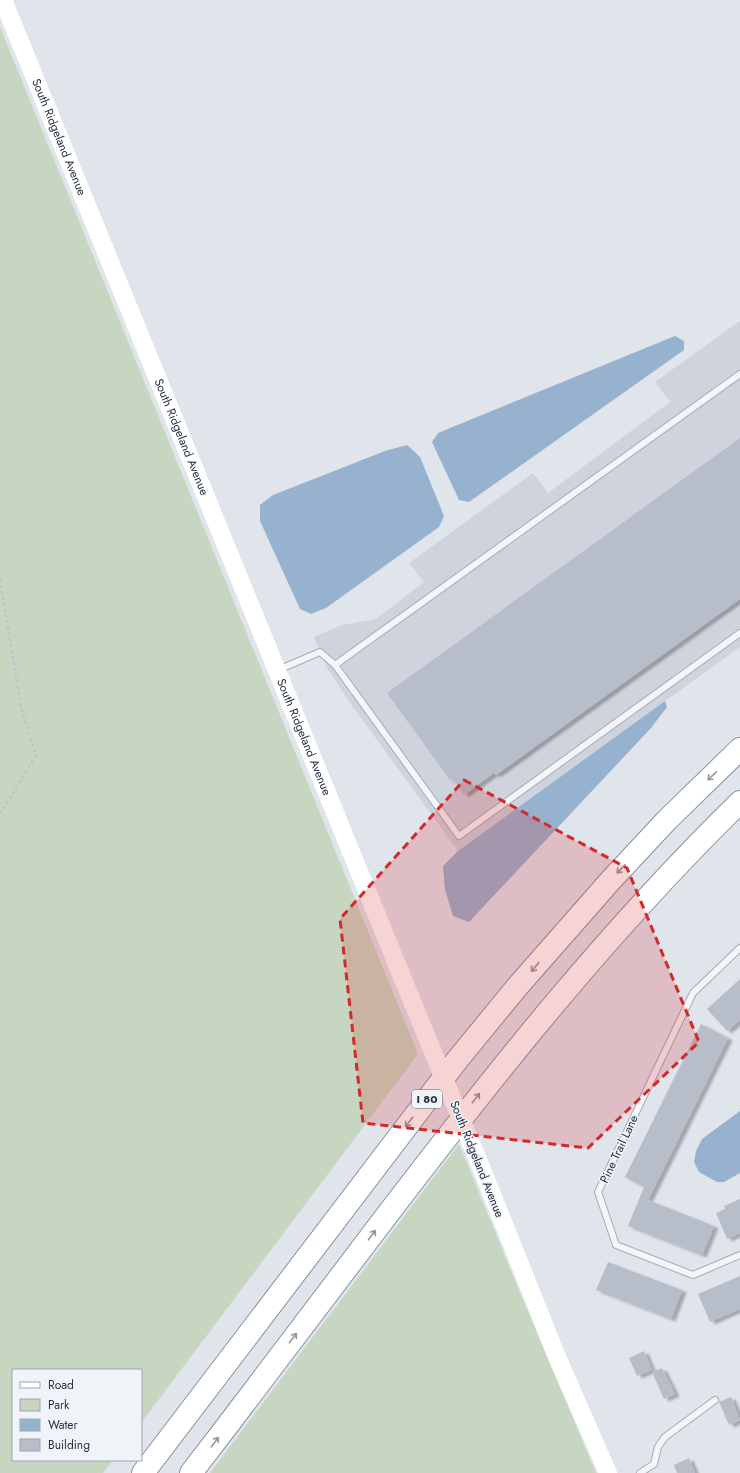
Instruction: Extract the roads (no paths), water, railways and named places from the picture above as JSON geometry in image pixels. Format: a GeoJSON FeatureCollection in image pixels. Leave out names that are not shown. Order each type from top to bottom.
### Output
{"type":"FeatureCollection","features":[{"type":"Feature","properties":{"kind":"highway","name":"I 80"},"geometry":{"type":"LineString","coordinates":[[143,1473],[458,1059],[512,993],[611,880],[668,820],[740,749]]}},
{"type":"Feature","properties":{"kind":"highway"},"geometry":{"type":"LineString","coordinates":[[191,1473],[478,1095],[535,1025],[639,907],[740,802]]}},
{"type":"Feature","properties":{"kind":"street","name":"South Ridgeland Avenue"},"geometry":{"type":"LineString","coordinates":[[3,0],[276,671],[481,1167],[557,1357],[608,1473]]}},
{"type":"Feature","properties":{"kind":"lane"},"geometry":{"type":"LineString","coordinates":[[335,665],[740,374]]}},
{"type":"Feature","properties":{"kind":"lane"},"geometry":{"type":"LineString","coordinates":[[276,671],[320,652],[335,665],[459,836],[740,633]]}},
{"type":"Feature","properties":{"kind":"lane","name":"Pine Trail Lane"},"geometry":{"type":"LineString","coordinates":[[740,948],[693,993],[598,1192],[616,1245],[693,1275],[740,1255]]}},
{"type":"Feature","properties":{"kind":"lane"},"geometry":{"type":"LineString","coordinates":[[640,1473],[654,1464],[658,1447],[665,1437],[715,1400]]}},
{"type":"Feature","properties":{"kind":"water"},"geometry":{"type":"Polygon","coordinates":[[[675,336],[684,341],[684,350],[469,502],[459,500],[432,442],[438,433],[675,336]]]}},
{"type":"Feature","properties":{"kind":"water"},"geometry":{"type":"Polygon","coordinates":[[[407,445],[420,457],[444,516],[439,527],[326,608],[311,614],[300,609],[260,521],[260,505],[273,495],[385,451],[407,445]]]}},
{"type":"Feature","properties":{"kind":"water"},"geometry":{"type":"Polygon","coordinates":[[[665,701],[667,707],[651,728],[469,922],[453,916],[445,890],[443,866],[458,851],[665,701]]]}},
{"type":"Feature","properties":{"kind":"water"},"geometry":{"type":"Polygon","coordinates":[[[740,1111],[740,1173],[724,1182],[717,1182],[699,1172],[694,1162],[696,1151],[702,1139],[740,1111]]]}}]}
